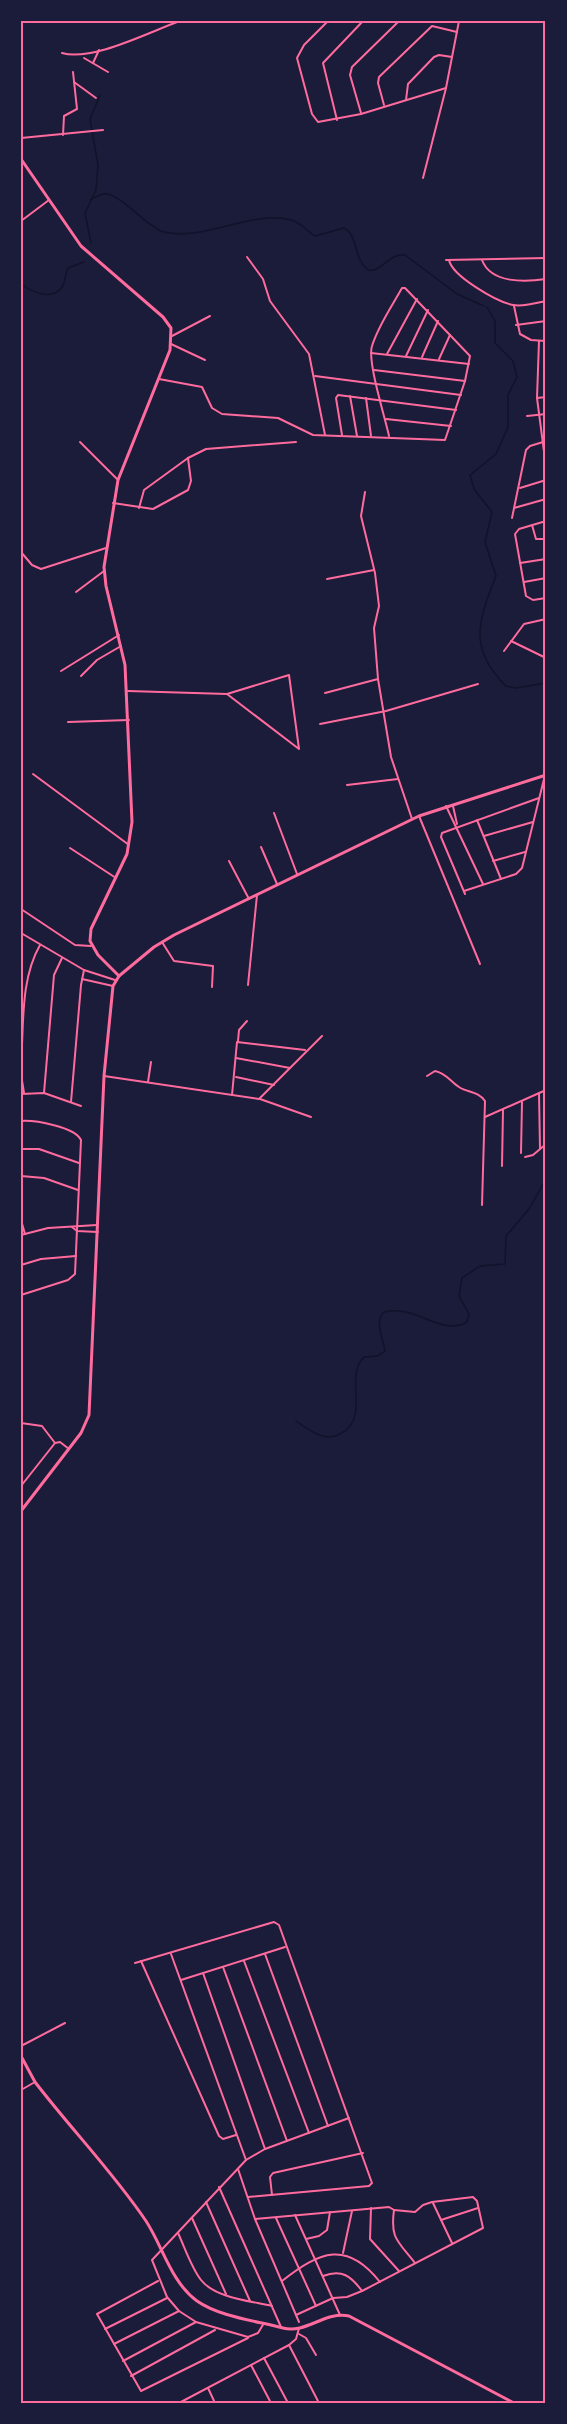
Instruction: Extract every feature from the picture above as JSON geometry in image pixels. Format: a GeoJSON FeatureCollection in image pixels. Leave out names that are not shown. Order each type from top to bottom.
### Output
{"type":"FeatureCollection","features":[{"type":"Feature","properties":{"kind":"main road"},"geometry":{"type":"LineString","coordinates":[[21,159],[81,246],[163,316],[171,328],[172,336],[159,379],[118,480],[106,548],[105,571],[128,691],[132,804],[129,845],[92,929],[91,946],[119,976]]}},
{"type":"Feature","properties":{"kind":"main road"},"geometry":{"type":"LineString","coordinates":[[21,1511],[85,1427],[89,1415],[105,1076],[115,980],[162,941],[412,819],[545,775]]}},
{"type":"Feature","properties":{"kind":"main road"},"geometry":{"type":"LineString","coordinates":[[21,2056],[35,2082],[134,2205],[162,2249],[176,2277],[197,2301],[211,2308],[281,2327],[299,2328],[340,2314],[364,2322],[514,2403]]}},
{"type":"Feature","properties":{"kind":"street"},"geometry":{"type":"LineString","coordinates":[[62,53],[70,55],[99,50],[180,21]]}},
{"type":"Feature","properties":{"kind":"street"},"geometry":{"type":"LineString","coordinates":[[328,21],[304,45],[297,58],[312,114],[321,123],[361,114],[446,88]]}},
{"type":"Feature","properties":{"kind":"street"},"geometry":{"type":"LineString","coordinates":[[337,120],[323,63],[363,21]]}},
{"type":"Feature","properties":{"kind":"street"},"geometry":{"type":"LineString","coordinates":[[361,114],[350,75],[352,67],[399,21]]}},
{"type":"Feature","properties":{"kind":"street"},"geometry":{"type":"LineString","coordinates":[[423,177],[446,88],[459,21]]}},
{"type":"Feature","properties":{"kind":"street"},"geometry":{"type":"LineString","coordinates":[[384,106],[378,83],[383,71],[432,26],[457,32]]}},
{"type":"Feature","properties":{"kind":"street"},"geometry":{"type":"LineString","coordinates":[[93,63],[99,50]]}},
{"type":"Feature","properties":{"kind":"street"},"geometry":{"type":"LineString","coordinates":[[406,100],[408,84],[434,57],[442,54],[452,57]]}},
{"type":"Feature","properties":{"kind":"street"},"geometry":{"type":"LineString","coordinates":[[84,58],[108,72]]}},
{"type":"Feature","properties":{"kind":"street"},"geometry":{"type":"LineString","coordinates":[[63,135],[64,116],[77,109],[73,72]]}},
{"type":"Feature","properties":{"kind":"street"},"geometry":{"type":"LineString","coordinates":[[74,82],[96,98]]}},
{"type":"Feature","properties":{"kind":"street"},"geometry":{"type":"LineString","coordinates":[[21,138],[103,130]]}},
{"type":"Feature","properties":{"kind":"street"},"geometry":{"type":"LineString","coordinates":[[21,220],[49,200]]}},
{"type":"Feature","properties":{"kind":"street"},"geometry":{"type":"LineString","coordinates":[[247,257],[263,279],[270,301],[307,349],[315,376],[325,435]]}},
{"type":"Feature","properties":{"kind":"street"},"geometry":{"type":"LineString","coordinates":[[546,258],[448,260],[467,282],[514,306],[546,301]]}},
{"type":"Feature","properties":{"kind":"street"},"geometry":{"type":"LineString","coordinates":[[482,260],[487,268],[514,282],[546,279]]}},
{"type":"Feature","properties":{"kind":"street"},"geometry":{"type":"LineString","coordinates":[[159,379],[202,387],[212,408],[222,414],[278,418],[313,435],[389,436],[442,441],[448,435],[461,396],[470,356],[417,298],[402,288],[373,342],[371,353],[389,436]]}},
{"type":"Feature","properties":{"kind":"street"},"geometry":{"type":"LineString","coordinates":[[387,354],[417,298]]}},
{"type":"Feature","properties":{"kind":"street"},"geometry":{"type":"LineString","coordinates":[[514,306],[516,325],[522,336],[539,341],[546,340]]}},
{"type":"Feature","properties":{"kind":"street"},"geometry":{"type":"LineString","coordinates":[[406,356],[428,310]]}},
{"type":"Feature","properties":{"kind":"street"},"geometry":{"type":"LineString","coordinates":[[172,336],[210,316]]}},
{"type":"Feature","properties":{"kind":"street"},"geometry":{"type":"LineString","coordinates":[[422,358],[438,321]]}},
{"type":"Feature","properties":{"kind":"street"},"geometry":{"type":"LineString","coordinates":[[516,325],[546,321]]}},
{"type":"Feature","properties":{"kind":"street"},"geometry":{"type":"LineString","coordinates":[[439,359],[450,334]]}},
{"type":"Feature","properties":{"kind":"street"},"geometry":{"type":"LineString","coordinates":[[539,341],[537,398],[546,467]]}},
{"type":"Feature","properties":{"kind":"street"},"geometry":{"type":"LineString","coordinates":[[171,344],[205,360]]}},
{"type":"Feature","properties":{"kind":"street"},"geometry":{"type":"LineString","coordinates":[[371,353],[469,364]]}},
{"type":"Feature","properties":{"kind":"street"},"geometry":{"type":"LineString","coordinates":[[374,370],[465,381]]}},
{"type":"Feature","properties":{"kind":"street"},"geometry":{"type":"LineString","coordinates":[[315,376],[461,396]]}},
{"type":"Feature","properties":{"kind":"street"},"geometry":{"type":"LineString","coordinates":[[342,435],[336,396],[456,410]]}},
{"type":"Feature","properties":{"kind":"street"},"geometry":{"type":"LineString","coordinates":[[350,396],[357,436]]}},
{"type":"Feature","properties":{"kind":"street"},"geometry":{"type":"LineString","coordinates":[[537,398],[546,397]]}},
{"type":"Feature","properties":{"kind":"street"},"geometry":{"type":"LineString","coordinates":[[366,398],[371,436]]}},
{"type":"Feature","properties":{"kind":"street"},"geometry":{"type":"LineString","coordinates":[[527,416],[546,414]]}},
{"type":"Feature","properties":{"kind":"street"},"geometry":{"type":"LineString","coordinates":[[386,419],[451,426]]}},
{"type":"Feature","properties":{"kind":"street"},"geometry":{"type":"LineString","coordinates":[[80,442],[118,480]]}},
{"type":"Feature","properties":{"kind":"street"},"geometry":{"type":"LineString","coordinates":[[139,508],[144,490],[188,458],[206,448],[296,442]]}},
{"type":"Feature","properties":{"kind":"street"},"geometry":{"type":"LineString","coordinates":[[512,518],[526,450],[530,446],[543,442]]}},
{"type":"Feature","properties":{"kind":"street"},"geometry":{"type":"LineString","coordinates":[[113,503],[153,509],[188,490],[191,481],[188,458]]}},
{"type":"Feature","properties":{"kind":"street"},"geometry":{"type":"LineString","coordinates":[[519,488],[546,480]]}},
{"type":"Feature","properties":{"kind":"street"},"geometry":{"type":"LineString","coordinates":[[364,492],[361,516],[374,570],[379,606],[374,628],[378,679],[386,711],[391,757],[412,819]]}},
{"type":"Feature","properties":{"kind":"street"},"geometry":{"type":"LineString","coordinates":[[514,508],[546,499]]}},
{"type":"Feature","properties":{"kind":"street"},"geometry":{"type":"LineString","coordinates":[[546,520],[515,532],[527,598],[546,598]]}},
{"type":"Feature","properties":{"kind":"street"},"geometry":{"type":"LineString","coordinates":[[532,525],[536,539],[546,539]]}},
{"type":"Feature","properties":{"kind":"street"},"geometry":{"type":"LineString","coordinates":[[21,552],[32,565],[41,569],[106,548]]}},
{"type":"Feature","properties":{"kind":"street"},"geometry":{"type":"LineString","coordinates":[[520,563],[546,559]]}},
{"type":"Feature","properties":{"kind":"street"},"geometry":{"type":"LineString","coordinates":[[327,579],[374,570]]}},
{"type":"Feature","properties":{"kind":"street"},"geometry":{"type":"LineString","coordinates":[[76,592],[105,571]]}},
{"type":"Feature","properties":{"kind":"street"},"geometry":{"type":"LineString","coordinates":[[524,582],[546,578]]}},
{"type":"Feature","properties":{"kind":"street"},"geometry":{"type":"LineString","coordinates":[[504,651],[524,624],[546,619]]}},
{"type":"Feature","properties":{"kind":"street"},"geometry":{"type":"LineString","coordinates":[[60,671],[119,635]]}},
{"type":"Feature","properties":{"kind":"street"},"geometry":{"type":"LineString","coordinates":[[511,641],[546,658]]}},
{"type":"Feature","properties":{"kind":"street"},"geometry":{"type":"LineString","coordinates":[[81,676],[97,660],[121,646]]}},
{"type":"Feature","properties":{"kind":"street"},"geometry":{"type":"LineString","coordinates":[[128,691],[227,694],[289,675],[299,749],[227,694]]}},
{"type":"Feature","properties":{"kind":"street"},"geometry":{"type":"LineString","coordinates":[[325,693],[378,679]]}},
{"type":"Feature","properties":{"kind":"street"},"geometry":{"type":"LineString","coordinates":[[320,724],[386,711],[478,684]]}},
{"type":"Feature","properties":{"kind":"street"},"geometry":{"type":"LineString","coordinates":[[68,722],[129,720]]}},
{"type":"Feature","properties":{"kind":"street"},"geometry":{"type":"LineString","coordinates":[[33,774],[129,845]]}},
{"type":"Feature","properties":{"kind":"street"},"geometry":{"type":"LineString","coordinates":[[539,798],[442,832],[441,837],[465,892],[520,871],[527,852],[545,775]]}},
{"type":"Feature","properties":{"kind":"street"},"geometry":{"type":"LineString","coordinates":[[347,785],[398,779]]}},
{"type":"Feature","properties":{"kind":"street"},"geometry":{"type":"LineString","coordinates":[[452,804],[457,825],[483,884]]}},
{"type":"Feature","properties":{"kind":"street"},"geometry":{"type":"LineString","coordinates":[[446,806],[457,825]]}},
{"type":"Feature","properties":{"kind":"street"},"geometry":{"type":"LineString","coordinates":[[274,813],[297,874]]}},
{"type":"Feature","properties":{"kind":"street"},"geometry":{"type":"LineString","coordinates":[[419,816],[480,964]]}},
{"type":"Feature","properties":{"kind":"street"},"geometry":{"type":"LineString","coordinates":[[476,819],[501,879]]}},
{"type":"Feature","properties":{"kind":"street"},"geometry":{"type":"LineString","coordinates":[[483,837],[533,822]]}},
{"type":"Feature","properties":{"kind":"street"},"geometry":{"type":"LineString","coordinates":[[261,847],[277,884]]}},
{"type":"Feature","properties":{"kind":"street"},"geometry":{"type":"LineString","coordinates":[[70,848],[116,878]]}},
{"type":"Feature","properties":{"kind":"street"},"geometry":{"type":"LineString","coordinates":[[493,861],[527,852]]}},
{"type":"Feature","properties":{"kind":"street"},"geometry":{"type":"LineString","coordinates":[[229,861],[249,899]]}},
{"type":"Feature","properties":{"kind":"street"},"geometry":{"type":"LineString","coordinates":[[248,985],[257,895]]}},
{"type":"Feature","properties":{"kind":"street"},"geometry":{"type":"LineString","coordinates":[[21,909],[75,945],[91,946]]}},
{"type":"Feature","properties":{"kind":"street"},"geometry":{"type":"LineString","coordinates":[[22,934],[84,970],[115,980]]}},
{"type":"Feature","properties":{"kind":"street"},"geometry":{"type":"LineString","coordinates":[[162,941],[174,961],[213,966],[212,987]]}},
{"type":"Feature","properties":{"kind":"street"},"geometry":{"type":"LineString","coordinates":[[21,1064],[27,979],[32,959],[40,945]]}},
{"type":"Feature","properties":{"kind":"street"},"geometry":{"type":"LineString","coordinates":[[44,1093],[54,975],[62,958]]}},
{"type":"Feature","properties":{"kind":"street"},"geometry":{"type":"LineString","coordinates":[[71,1102],[84,970]]}},
{"type":"Feature","properties":{"kind":"street"},"geometry":{"type":"LineString","coordinates":[[82,979],[113,986]]}},
{"type":"Feature","properties":{"kind":"street"},"geometry":{"type":"LineString","coordinates":[[232,1095],[238,1030],[247,1021]]}},
{"type":"Feature","properties":{"kind":"street"},"geometry":{"type":"LineString","coordinates":[[259,1099],[305,1050],[322,1036]]}},
{"type":"Feature","properties":{"kind":"street"},"geometry":{"type":"LineString","coordinates":[[237,1042],[305,1050]]}},
{"type":"Feature","properties":{"kind":"street"},"geometry":{"type":"LineString","coordinates":[[236,1058],[290,1068]]}},
{"type":"Feature","properties":{"kind":"street"},"geometry":{"type":"LineString","coordinates":[[148,1082],[151,1062]]}},
{"type":"Feature","properties":{"kind":"street"},"geometry":{"type":"LineString","coordinates":[[427,1076],[435,1071],[441,1072],[461,1089],[482,1096],[485,1101],[482,1205]]}},
{"type":"Feature","properties":{"kind":"street"},"geometry":{"type":"LineString","coordinates":[[21,1074],[22,1093],[44,1093],[81,1106]]}},
{"type":"Feature","properties":{"kind":"street"},"geometry":{"type":"LineString","coordinates":[[105,1076],[268,1100],[311,1117]]}},
{"type":"Feature","properties":{"kind":"street"},"geometry":{"type":"LineString","coordinates":[[235,1077],[274,1085]]}},
{"type":"Feature","properties":{"kind":"street"},"geometry":{"type":"LineString","coordinates":[[485,1117],[546,1090]]}},
{"type":"Feature","properties":{"kind":"street"},"geometry":{"type":"LineString","coordinates":[[539,1093],[540,1149]]}},
{"type":"Feature","properties":{"kind":"street"},"geometry":{"type":"LineString","coordinates":[[521,1153],[522,1102]]}},
{"type":"Feature","properties":{"kind":"street"},"geometry":{"type":"LineString","coordinates":[[502,1166],[503,1110]]}},
{"type":"Feature","properties":{"kind":"street"},"geometry":{"type":"LineString","coordinates":[[21,1122],[39,1122],[77,1133],[81,1140],[78,1224],[73,1278],[21,1295]]}},
{"type":"Feature","properties":{"kind":"street"},"geometry":{"type":"LineString","coordinates":[[525,1157],[546,1144]]}},
{"type":"Feature","properties":{"kind":"street"},"geometry":{"type":"LineString","coordinates":[[21,1149],[39,1149],[80,1163]]}},
{"type":"Feature","properties":{"kind":"street"},"geometry":{"type":"LineString","coordinates":[[21,1176],[44,1178],[78,1190]]}},
{"type":"Feature","properties":{"kind":"street"},"geometry":{"type":"LineString","coordinates":[[21,1220],[25,1234]]}},
{"type":"Feature","properties":{"kind":"street"},"geometry":{"type":"LineString","coordinates":[[21,1235],[48,1228],[72,1227],[78,1224],[98,1225]]}},
{"type":"Feature","properties":{"kind":"street"},"geometry":{"type":"LineString","coordinates":[[72,1227],[77,1231],[98,1232]]}},
{"type":"Feature","properties":{"kind":"street"},"geometry":{"type":"LineString","coordinates":[[21,1265],[49,1258],[76,1256]]}},
{"type":"Feature","properties":{"kind":"street"},"geometry":{"type":"LineString","coordinates":[[21,1423],[42,1426],[55,1443],[60,1443],[69,1449]]}},
{"type":"Feature","properties":{"kind":"street"},"geometry":{"type":"LineString","coordinates":[[21,1486],[55,1443]]}},
{"type":"Feature","properties":{"kind":"street"},"geometry":{"type":"LineString","coordinates":[[135,1963],[274,1922],[279,1925],[285,1947],[350,2117],[372,2183],[369,2187],[248,2197]]}},
{"type":"Feature","properties":{"kind":"street"},"geometry":{"type":"LineString","coordinates":[[181,1980],[285,1947]]}},
{"type":"Feature","properties":{"kind":"street"},"geometry":{"type":"LineString","coordinates":[[171,1954],[246,2160]]}},
{"type":"Feature","properties":{"kind":"street"},"geometry":{"type":"LineString","coordinates":[[265,1954],[328,2126]]}},
{"type":"Feature","properties":{"kind":"street"},"geometry":{"type":"LineString","coordinates":[[141,1961],[219,2136],[225,2139],[237,2134]]}},
{"type":"Feature","properties":{"kind":"street"},"geometry":{"type":"LineString","coordinates":[[244,1961],[309,2133]]}},
{"type":"Feature","properties":{"kind":"street"},"geometry":{"type":"LineString","coordinates":[[223,1967],[287,2141]]}},
{"type":"Feature","properties":{"kind":"street"},"geometry":{"type":"LineString","coordinates":[[203,1973],[265,2149]]}},
{"type":"Feature","properties":{"kind":"street"},"geometry":{"type":"LineString","coordinates":[[21,2046],[65,2023]]}},
{"type":"Feature","properties":{"kind":"street"},"geometry":{"type":"LineString","coordinates":[[21,2090],[35,2082]]}},
{"type":"Feature","properties":{"kind":"street"},"geometry":{"type":"LineString","coordinates":[[248,2337],[196,2322],[180,2311],[167,2298],[151,2263],[226,2179],[246,2160],[265,2149],[350,2117]]}},
{"type":"Feature","properties":{"kind":"street"},"geometry":{"type":"LineString","coordinates":[[272,2195],[270,2177],[273,2173],[363,2153]]}},
{"type":"Feature","properties":{"kind":"street"},"geometry":{"type":"LineString","coordinates":[[238,2168],[255,2218],[300,2322]]}},
{"type":"Feature","properties":{"kind":"street"},"geometry":{"type":"LineString","coordinates":[[219,2187],[281,2327]]}},
{"type":"Feature","properties":{"kind":"street"},"geometry":{"type":"LineString","coordinates":[[255,2218],[389,2207],[394,2210],[416,2212],[423,2205],[432,2202],[473,2197],[478,2208],[483,2228],[347,2298],[333,2298],[296,2314]]}},
{"type":"Feature","properties":{"kind":"street"},"geometry":{"type":"LineString","coordinates":[[206,2202],[250,2301]]}},
{"type":"Feature","properties":{"kind":"street"},"geometry":{"type":"LineString","coordinates":[[432,2202],[453,2243]]}},
{"type":"Feature","properties":{"kind":"street"},"geometry":{"type":"LineString","coordinates":[[371,2208],[370,2239],[399,2271]]}},
{"type":"Feature","properties":{"kind":"street"},"geometry":{"type":"LineString","coordinates":[[441,2220],[478,2208]]}},
{"type":"Feature","properties":{"kind":"street"},"geometry":{"type":"LineString","coordinates":[[394,2210],[392,2230],[415,2263]]}},
{"type":"Feature","properties":{"kind":"street"},"geometry":{"type":"LineString","coordinates":[[343,2253],[352,2211]]}},
{"type":"Feature","properties":{"kind":"street"},"geometry":{"type":"LineString","coordinates":[[306,2239],[319,2236],[327,2230],[330,2212]]}},
{"type":"Feature","properties":{"kind":"street"},"geometry":{"type":"LineString","coordinates":[[295,2215],[340,2314]]}},
{"type":"Feature","properties":{"kind":"street"},"geometry":{"type":"LineString","coordinates":[[192,2217],[226,2295]]}},
{"type":"Feature","properties":{"kind":"street"},"geometry":{"type":"LineString","coordinates":[[275,2217],[316,2306]]}},
{"type":"Feature","properties":{"kind":"street"},"geometry":{"type":"LineString","coordinates":[[178,2232],[200,2279],[205,2284],[226,2295],[272,2306]]}},
{"type":"Feature","properties":{"kind":"street"},"geometry":{"type":"LineString","coordinates":[[282,2281],[315,2259],[343,2253],[359,2259],[380,2282]]}},
{"type":"Feature","properties":{"kind":"street"},"geometry":{"type":"LineString","coordinates":[[323,2276],[341,2273],[349,2276],[362,2291]]}},
{"type":"Feature","properties":{"kind":"street"},"geometry":{"type":"LineString","coordinates":[[158,2281],[97,2312],[141,2391],[258,2332],[264,2323]]}},
{"type":"Feature","properties":{"kind":"street"},"geometry":{"type":"LineString","coordinates":[[105,2329],[167,2298]]}},
{"type":"Feature","properties":{"kind":"street"},"geometry":{"type":"LineString","coordinates":[[114,2344],[180,2311]]}},
{"type":"Feature","properties":{"kind":"street"},"geometry":{"type":"LineString","coordinates":[[123,2361],[196,2322]]}},
{"type":"Feature","properties":{"kind":"street"},"geometry":{"type":"LineString","coordinates":[[179,2403],[289,2344],[299,2334],[299,2328]]}},
{"type":"Feature","properties":{"kind":"street"},"geometry":{"type":"LineString","coordinates":[[131,2376],[216,2329]]}},
{"type":"Feature","properties":{"kind":"street"},"geometry":{"type":"LineString","coordinates":[[299,2334],[306,2338],[316,2355]]}},
{"type":"Feature","properties":{"kind":"street"},"geometry":{"type":"LineString","coordinates":[[289,2344],[319,2403]]}},
{"type":"Feature","properties":{"kind":"street"},"geometry":{"type":"LineString","coordinates":[[264,2358],[288,2403]]}},
{"type":"Feature","properties":{"kind":"street"},"geometry":{"type":"LineString","coordinates":[[251,2365],[271,2403]]}},
{"type":"Feature","properties":{"kind":"street"},"geometry":{"type":"LineString","coordinates":[[208,2388],[215,2403]]}},
{"type":"Feature","properties":{"kind":"waterway"},"geometry":{"type":"LineString","coordinates":[[91,243],[85,213],[96,190],[98,165],[90,119],[100,95]]}},
{"type":"Feature","properties":{"kind":"waterway"},"geometry":{"type":"LineString","coordinates":[[90,200],[103,194],[110,195],[157,229],[180,234],[265,218],[281,218],[296,222],[315,236],[344,228],[352,236],[360,260],[368,270],[377,269],[394,257],[405,255],[457,294],[484,306]]}},
{"type":"Feature","properties":{"kind":"waterway"},"geometry":{"type":"LineString","coordinates":[[21,284],[42,294],[53,294],[63,285],[68,268],[84,262]]}},
{"type":"Feature","properties":{"kind":"waterway"},"geometry":{"type":"LineString","coordinates":[[487,307],[495,321],[495,343],[513,361],[517,377],[508,395],[508,427],[496,454],[470,475],[474,489],[492,512],[485,542],[496,576],[481,621],[481,647],[486,660],[506,686],[516,688],[546,683]]}},
{"type":"Feature","properties":{"kind":"waterway"},"geometry":{"type":"LineString","coordinates":[[296,1421],[311,1431],[328,1437],[340,1434],[349,1427],[356,1408],[358,1366],[364,1357],[378,1356],[385,1351],[379,1325],[384,1312],[407,1312],[448,1326],[457,1326],[467,1322],[469,1314],[459,1296],[462,1278],[480,1266],[505,1264],[506,1236],[529,1209],[546,1179]]}}]}
